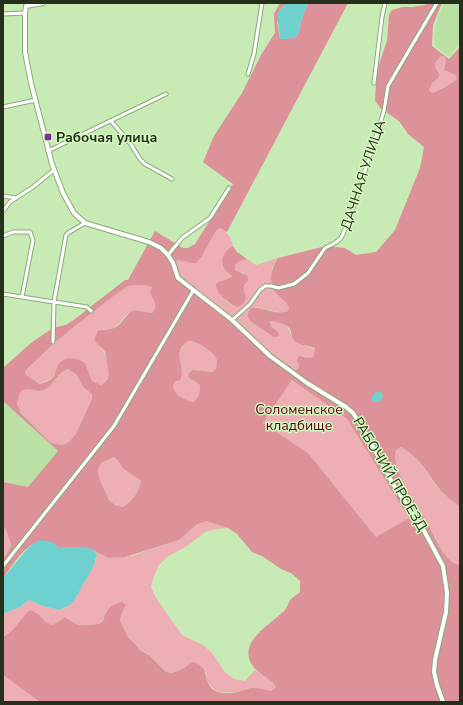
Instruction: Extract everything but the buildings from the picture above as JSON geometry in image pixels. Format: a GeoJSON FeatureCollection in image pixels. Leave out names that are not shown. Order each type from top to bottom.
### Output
{"type":"FeatureCollection","features":[{"type":"Feature","properties":{"kind":"street"},"geometry":{"type":"LineString","coordinates":[[43,3],[26,5],[25,52],[48,151],[63,193],[74,213],[85,223],[149,242],[161,248],[168,255],[182,238],[210,218],[229,188]]}},
{"type":"Feature","properties":{"kind":"street"},"geometry":{"type":"LineString","coordinates":[[248,74],[254,54],[262,3]]}},
{"type":"Feature","properties":{"kind":"street"},"geometry":{"type":"LineString","coordinates":[[374,82],[385,3]]}},
{"type":"Feature","properties":{"kind":"street","name":"ДАЧНАЯ УЛИЦА"},"geometry":{"type":"LineString","coordinates":[[232,320],[250,304],[260,290],[265,286],[278,288],[294,284],[300,280],[308,273],[325,248],[341,238],[349,221],[384,111],[388,86],[437,3]]}},
{"type":"Feature","properties":{"kind":"street"},"geometry":{"type":"LineString","coordinates":[[3,14],[25,13]]}},
{"type":"Feature","properties":{"kind":"street"},"geometry":{"type":"LineString","coordinates":[[48,151],[166,94]]}},
{"type":"Feature","properties":{"kind":"street"},"geometry":{"type":"LineString","coordinates":[[3,107],[36,100]]}},
{"type":"Feature","properties":{"kind":"street"},"geometry":{"type":"LineString","coordinates":[[111,121],[130,143],[145,164],[172,179]]}},
{"type":"Feature","properties":{"kind":"street"},"geometry":{"type":"LineString","coordinates":[[3,211],[10,202],[33,187],[54,170]]}},
{"type":"Feature","properties":{"kind":"street"},"geometry":{"type":"LineString","coordinates":[[3,196],[16,198]]}},
{"type":"Feature","properties":{"kind":"street"},"geometry":{"type":"LineString","coordinates":[[53,342],[54,302],[66,235],[68,232],[85,223]]}},
{"type":"Feature","properties":{"kind":"street"},"geometry":{"type":"LineString","coordinates":[[3,236],[13,232],[30,232],[33,240],[22,296]]}},
{"type":"Feature","properties":{"kind":"street","name":"РАБОЧИЙ ПРОЕЗД"},"geometry":{"type":"LineString","coordinates":[[168,255],[173,263],[178,278],[232,320],[270,356],[307,383],[339,402],[353,414],[363,428],[393,484],[422,527],[443,566],[447,593],[446,612],[435,660],[434,672],[436,685],[443,702]]}},
{"type":"Feature","properties":{"kind":"street"},"geometry":{"type":"LineString","coordinates":[[3,566],[114,426],[193,291]]}},
{"type":"Feature","properties":{"kind":"street"},"geometry":{"type":"LineString","coordinates":[[3,294],[87,307],[91,311]]}},
{"type":"Feature","properties":{"kind":"shaded area"},"geometry":{"type":"Polygon","coordinates":[[[280,3],[286,3],[277,22],[280,39],[296,37],[308,3],[348,3],[227,232],[220,228],[216,231],[202,256],[196,263],[178,260],[176,262],[181,276],[208,300],[244,328],[266,351],[293,371],[298,369],[299,365],[297,360],[299,356],[308,358],[313,357],[315,348],[296,342],[292,338],[290,329],[284,324],[270,321],[271,326],[278,332],[279,336],[274,337],[250,321],[248,316],[251,308],[260,308],[274,312],[288,311],[289,307],[287,303],[279,297],[272,286],[271,281],[272,272],[278,258],[326,246],[345,248],[356,255],[376,252],[395,230],[420,168],[424,147],[408,134],[399,121],[380,108],[375,100],[377,70],[387,41],[389,15],[392,10],[402,7],[425,5],[426,3],[442,3],[433,25],[432,46],[449,59],[460,47],[460,507],[439,489],[422,464],[408,451],[401,447],[396,450],[395,458],[400,476],[443,552],[454,563],[460,565],[460,702],[40,702],[3,675],[3,637],[11,631],[30,610],[53,625],[65,617],[76,624],[90,625],[101,623],[106,612],[110,608],[122,602],[126,605],[120,621],[128,637],[140,650],[150,656],[166,672],[172,673],[178,671],[193,662],[205,671],[210,686],[219,692],[240,692],[250,688],[271,691],[276,687],[253,666],[248,653],[250,646],[259,633],[284,611],[290,600],[300,592],[300,581],[291,573],[281,569],[262,556],[252,552],[237,534],[228,528],[206,521],[196,525],[179,540],[125,557],[109,558],[93,550],[82,547],[59,548],[50,542],[42,541],[34,543],[27,548],[3,578],[3,559],[11,545],[6,529],[3,527],[3,482],[28,487],[58,451],[3,401],[3,368],[31,343],[56,327],[66,325],[125,280],[128,280],[155,231],[183,248],[188,248],[195,244],[233,184],[203,162],[214,136],[242,93],[261,55],[275,33],[274,14],[280,3]],[[443,56],[440,57],[435,63],[436,69],[440,75],[432,83],[429,90],[432,93],[457,79],[456,75],[444,70],[446,60],[443,56]],[[142,285],[128,286],[53,344],[25,371],[26,375],[40,384],[44,383],[54,376],[57,367],[63,360],[74,358],[85,363],[92,381],[101,385],[104,383],[108,378],[108,372],[105,352],[95,341],[98,331],[112,329],[122,322],[128,314],[134,310],[152,313],[155,307],[155,302],[150,292],[152,287],[142,285]],[[188,341],[180,350],[179,355],[182,375],[180,380],[176,381],[173,385],[173,388],[177,394],[186,400],[193,402],[199,395],[200,385],[188,377],[189,373],[193,370],[212,372],[216,369],[217,360],[209,350],[192,341],[188,341]],[[68,369],[64,371],[50,386],[41,391],[28,389],[21,391],[17,404],[21,413],[47,440],[51,443],[61,445],[69,442],[76,434],[92,399],[92,394],[83,387],[76,374],[68,369]],[[292,380],[263,423],[308,453],[376,537],[409,518],[347,419],[292,380]],[[114,457],[101,463],[98,470],[99,478],[109,500],[115,505],[123,507],[127,505],[137,493],[141,481],[124,469],[114,457]]]}},
{"type":"Feature","properties":{"kind":"shaded area"},"geometry":{"type":"Polygon","coordinates":[[[444,3],[460,3],[460,42],[449,57],[434,45],[435,26],[444,3]]]}},
{"type":"Feature","properties":{"kind":"shaded area"},"geometry":{"type":"Polygon","coordinates":[[[233,246],[237,252],[247,259],[238,262],[235,265],[235,270],[248,276],[248,281],[244,287],[246,298],[239,306],[234,306],[220,295],[216,284],[232,276],[225,270],[222,260],[226,252],[233,246]]]}},
{"type":"Feature","properties":{"kind":"shaded area"},"geometry":{"type":"Polygon","coordinates":[[[3,401],[58,451],[28,487],[3,482],[3,401]]]}},
{"type":"Feature","properties":{"kind":"green space"},"geometry":{"type":"Polygon","coordinates":[[[443,56],[446,60],[444,70],[456,75],[457,79],[435,93],[432,93],[429,90],[432,83],[440,75],[436,69],[435,63],[439,57],[443,56]]]}},
{"type":"Feature","properties":{"kind":"green space"},"geometry":{"type":"Polygon","coordinates":[[[220,228],[229,235],[233,246],[225,254],[223,260],[224,269],[232,276],[216,284],[216,288],[221,296],[232,306],[245,293],[243,289],[244,273],[235,270],[235,265],[238,262],[247,259],[256,265],[278,258],[272,268],[278,295],[287,302],[289,307],[288,311],[283,313],[255,307],[250,321],[266,332],[275,328],[271,326],[270,321],[280,323],[286,326],[291,335],[306,346],[315,348],[313,357],[308,358],[303,356],[298,369],[293,371],[266,351],[229,315],[208,300],[180,275],[176,262],[180,260],[190,263],[199,259],[220,228]]]}},
{"type":"Feature","properties":{"kind":"green space"},"geometry":{"type":"Polygon","coordinates":[[[133,285],[152,287],[156,304],[152,313],[134,310],[126,315],[114,328],[103,329],[100,347],[106,357],[109,371],[108,378],[105,382],[101,385],[92,381],[85,363],[57,368],[53,377],[41,384],[26,375],[25,371],[53,344],[111,298],[128,286],[133,285]]]}},
{"type":"Feature","properties":{"kind":"green space"},"geometry":{"type":"Polygon","coordinates":[[[188,341],[192,341],[205,347],[217,360],[216,369],[212,372],[193,370],[192,380],[200,385],[200,390],[197,399],[193,402],[186,400],[177,394],[173,388],[173,385],[182,371],[179,363],[180,351],[188,341]]]}},
{"type":"Feature","properties":{"kind":"green space"},"geometry":{"type":"Polygon","coordinates":[[[68,369],[76,374],[83,387],[92,394],[92,399],[75,437],[66,444],[56,445],[50,443],[24,416],[19,409],[18,400],[21,391],[30,388],[39,391],[51,385],[63,371],[68,369]]]}},
{"type":"Feature","properties":{"kind":"green space","name":"Соломенское кладбище"},"geometry":{"type":"Polygon","coordinates":[[[292,380],[347,419],[409,518],[376,537],[308,453],[263,423],[292,380]]]}},
{"type":"Feature","properties":{"kind":"green space"},"geometry":{"type":"Polygon","coordinates":[[[401,447],[418,460],[438,489],[460,507],[460,565],[454,563],[443,552],[400,476],[395,458],[396,450],[401,447]]]}},
{"type":"Feature","properties":{"kind":"green space"},"geometry":{"type":"Polygon","coordinates":[[[115,457],[124,469],[141,481],[135,496],[123,507],[115,505],[109,500],[99,478],[98,470],[101,463],[115,457]]]}},
{"type":"Feature","properties":{"kind":"green space"},"geometry":{"type":"Polygon","coordinates":[[[206,521],[228,528],[205,532],[187,546],[167,557],[159,565],[151,587],[156,598],[182,635],[203,645],[212,653],[225,672],[234,679],[245,681],[255,670],[269,679],[276,687],[271,691],[248,688],[238,693],[220,692],[215,690],[207,682],[206,672],[187,665],[172,673],[166,672],[150,656],[135,646],[125,632],[120,621],[126,605],[107,610],[102,622],[89,625],[76,624],[65,617],[53,625],[49,624],[30,610],[11,631],[3,637],[3,614],[20,607],[29,600],[43,606],[59,610],[65,608],[74,601],[96,560],[97,554],[93,550],[109,558],[131,556],[179,540],[196,525],[206,521]]]}},
{"type":"Feature","properties":{"kind":"green space"},"geometry":{"type":"Polygon","coordinates":[[[3,527],[6,529],[8,534],[10,545],[3,559],[3,527]]]}},
{"type":"Feature","properties":{"kind":"green space"},"geometry":{"type":"Polygon","coordinates":[[[3,675],[40,702],[3,702],[3,675]]]}},
{"type":"Feature","properties":{"kind":"water"},"geometry":{"type":"Polygon","coordinates":[[[286,3],[308,3],[296,37],[280,39],[277,13],[286,3]]]}},
{"type":"Feature","properties":{"kind":"water"},"geometry":{"type":"Polygon","coordinates":[[[376,392],[381,392],[383,397],[380,402],[373,402],[371,398],[376,392]]]}},
{"type":"Feature","properties":{"kind":"water"},"geometry":{"type":"Polygon","coordinates":[[[43,540],[54,543],[59,548],[89,548],[97,554],[94,565],[74,601],[70,605],[59,610],[43,606],[29,600],[20,607],[3,614],[3,578],[28,548],[37,541],[43,540]]]}},
{"type":"Feature","properties":{"kind":"place","name":"Рабочая улица"},"geometry":{"type":"Point","coordinates":[48,137]}}]}
